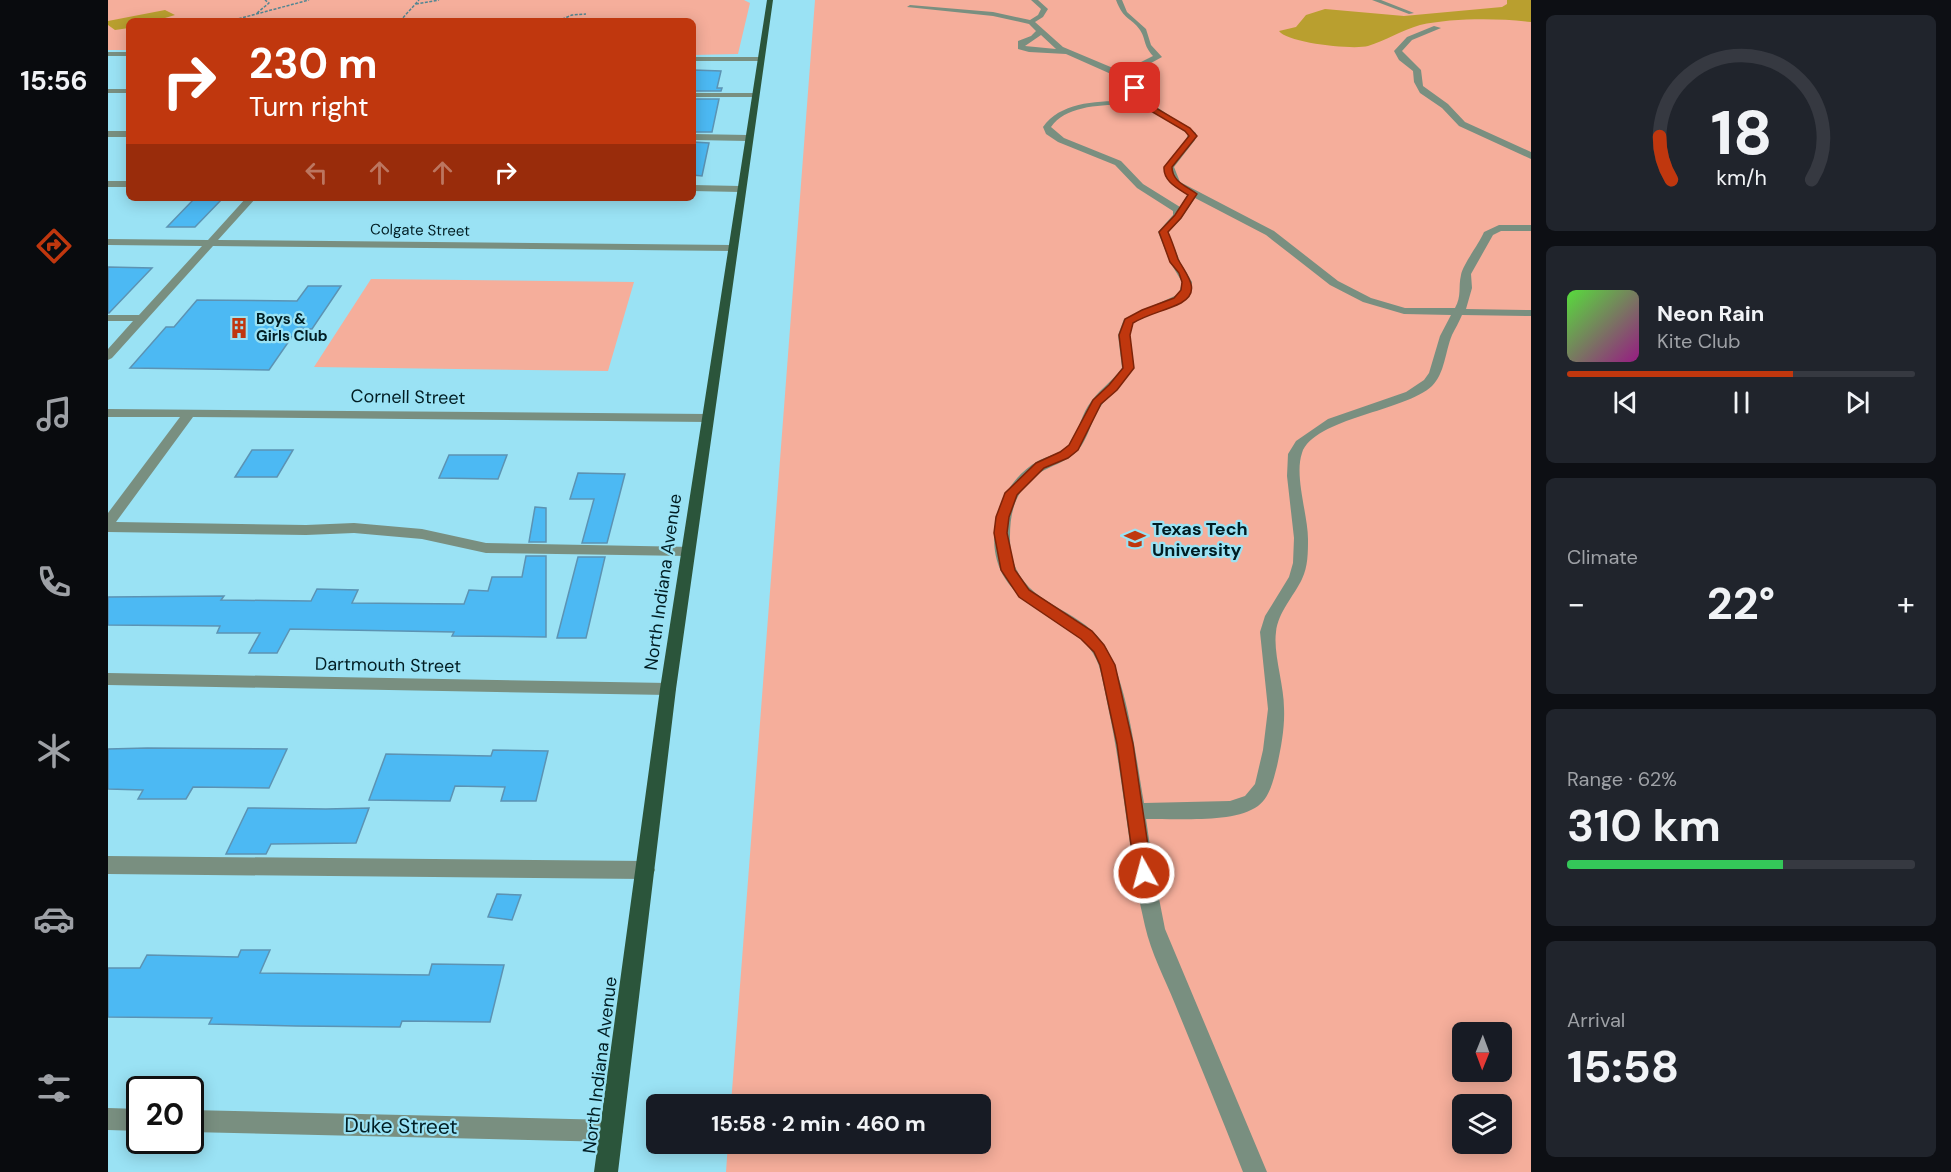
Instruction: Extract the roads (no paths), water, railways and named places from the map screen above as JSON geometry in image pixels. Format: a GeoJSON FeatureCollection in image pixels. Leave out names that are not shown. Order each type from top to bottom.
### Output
{"type":"FeatureCollection","features":[{"type":"Feature","properties":{"kind":"main road","name":"North Indiana Avenue"},"geometry":{"type":"LineString","coordinates":[[606,1172],[668,689],[740,189],[770,0]]}},
{"type":"Feature","properties":{"kind":"street"},"geometry":{"type":"LineString","coordinates":[[1031,22],[1041,16],[1045,9],[1034,0]]}},
{"type":"Feature","properties":{"kind":"street"},"geometry":{"type":"LineString","coordinates":[[1112,70],[1138,66],[1158,57],[1148,46],[1144,30],[1124,13],[1119,0]]}},
{"type":"Feature","properties":{"kind":"street"},"geometry":{"type":"LineString","coordinates":[[1375,0],[1411,13]]}},
{"type":"Feature","properties":{"kind":"street"},"geometry":{"type":"LineString","coordinates":[[910,7],[993,14],[1031,22],[1056,46],[1112,70],[1120,76]]}},
{"type":"Feature","properties":{"kind":"street"},"geometry":{"type":"LineString","coordinates":[[1436,27],[1402,43],[1398,51],[1402,58],[1417,70],[1416,78],[1423,93],[1447,108],[1455,119],[1465,126],[1531,156]]}},
{"type":"Feature","properties":{"kind":"street"},"geometry":{"type":"LineString","coordinates":[[1041,30],[1034,38],[1020,46],[1035,50],[1066,52]]}},
{"type":"Feature","properties":{"kind":"street"},"geometry":{"type":"LineString","coordinates":[[108,54],[126,54]]}},
{"type":"Feature","properties":{"kind":"street"},"geometry":{"type":"LineString","coordinates":[[696,59],[760,59]]}},
{"type":"Feature","properties":{"kind":"street"},"geometry":{"type":"LineString","coordinates":[[1135,88],[1146,103],[1159,114],[1192,133],[1190,141],[1168,167],[1168,173],[1176,184],[1270,233],[1334,283],[1367,300],[1404,311],[1531,313]]}},
{"type":"Feature","properties":{"kind":"street"},"geometry":{"type":"LineString","coordinates":[[108,91],[126,91]]}},
{"type":"Feature","properties":{"kind":"street"},"geometry":{"type":"LineString","coordinates":[[696,95],[755,95]]}},
{"type":"Feature","properties":{"kind":"street"},"geometry":{"type":"LineString","coordinates":[[1146,103],[1104,104],[1071,110],[1053,116],[1047,126],[1049,132],[1061,140],[1118,164],[1140,186],[1178,210],[1178,217]]}},
{"type":"Feature","properties":{"kind":"street"},"geometry":{"type":"LineString","coordinates":[[108,134],[126,134]]}},
{"type":"Feature","properties":{"kind":"street"},"geometry":{"type":"LineString","coordinates":[[696,137],[748,138]]}},
{"type":"Feature","properties":{"kind":"street"},"geometry":{"type":"LineString","coordinates":[[108,184],[126,184]]}},
{"type":"Feature","properties":{"kind":"street"},"geometry":{"type":"LineString","coordinates":[[696,188],[740,189]]}},
{"type":"Feature","properties":{"kind":"street"},"geometry":{"type":"LineString","coordinates":[[1193,194],[1178,217],[1163,232],[1175,262],[1187,282],[1184,296],[1128,321],[1124,335],[1128,368],[1113,387],[1096,402],[1073,447],[1064,455],[1040,466],[1011,493],[1002,517],[1001,533],[1008,570],[1016,584],[1024,593],[1086,635],[1099,649],[1107,665],[1116,697],[1155,929],[1255,1172]]}},
{"type":"Feature","properties":{"kind":"street"},"geometry":{"type":"LineString","coordinates":[[108,356],[247,201]]}},
{"type":"Feature","properties":{"kind":"street"},"geometry":{"type":"LineString","coordinates":[[1136,811],[1231,809],[1251,801],[1263,787],[1272,750],[1275,709],[1268,632],[1273,615],[1296,577],[1300,563],[1302,538],[1294,476],[1295,454],[1301,444],[1332,422],[1410,395],[1428,383],[1435,373],[1446,336],[1459,312],[1467,288],[1466,274],[1487,240],[1488,234],[1499,228],[1531,228]]}},
{"type":"Feature","properties":{"kind":"street","name":"Colgate Street"},"geometry":{"type":"LineString","coordinates":[[108,242],[732,248]]}},
{"type":"Feature","properties":{"kind":"street"},"geometry":{"type":"LineString","coordinates":[[108,318],[142,318]]}},
{"type":"Feature","properties":{"kind":"street","name":"Cornell Street"},"geometry":{"type":"LineString","coordinates":[[108,413],[707,418]]}},
{"type":"Feature","properties":{"kind":"street"},"geometry":{"type":"LineString","coordinates":[[108,525],[190,413]]}},
{"type":"Feature","properties":{"kind":"street"},"geometry":{"type":"LineString","coordinates":[[108,525],[306,530],[354,528],[422,534],[486,548],[688,551]]}},
{"type":"Feature","properties":{"kind":"street","name":"Dartmouth Street"},"geometry":{"type":"LineString","coordinates":[[108,679],[668,689]]}},
{"type":"Feature","properties":{"kind":"street"},"geometry":{"type":"LineString","coordinates":[[108,865],[645,870]]}},
{"type":"Feature","properties":{"kind":"street"},"geometry":{"type":"LineString","coordinates":[[108,1119],[126,1120]]}},
{"type":"Feature","properties":{"kind":"street","name":"Duke Street"},"geometry":{"type":"LineString","coordinates":[[204,1121],[612,1131]]}},
{"type":"Feature","properties":{"kind":"place","name":"Boys & Girls Club"},"geometry":{"type":"Point","coordinates":[239,328]}},
{"type":"Feature","properties":{"kind":"place","name":"Texas Tech University"},"geometry":{"type":"Point","coordinates":[1135,539]}}]}
